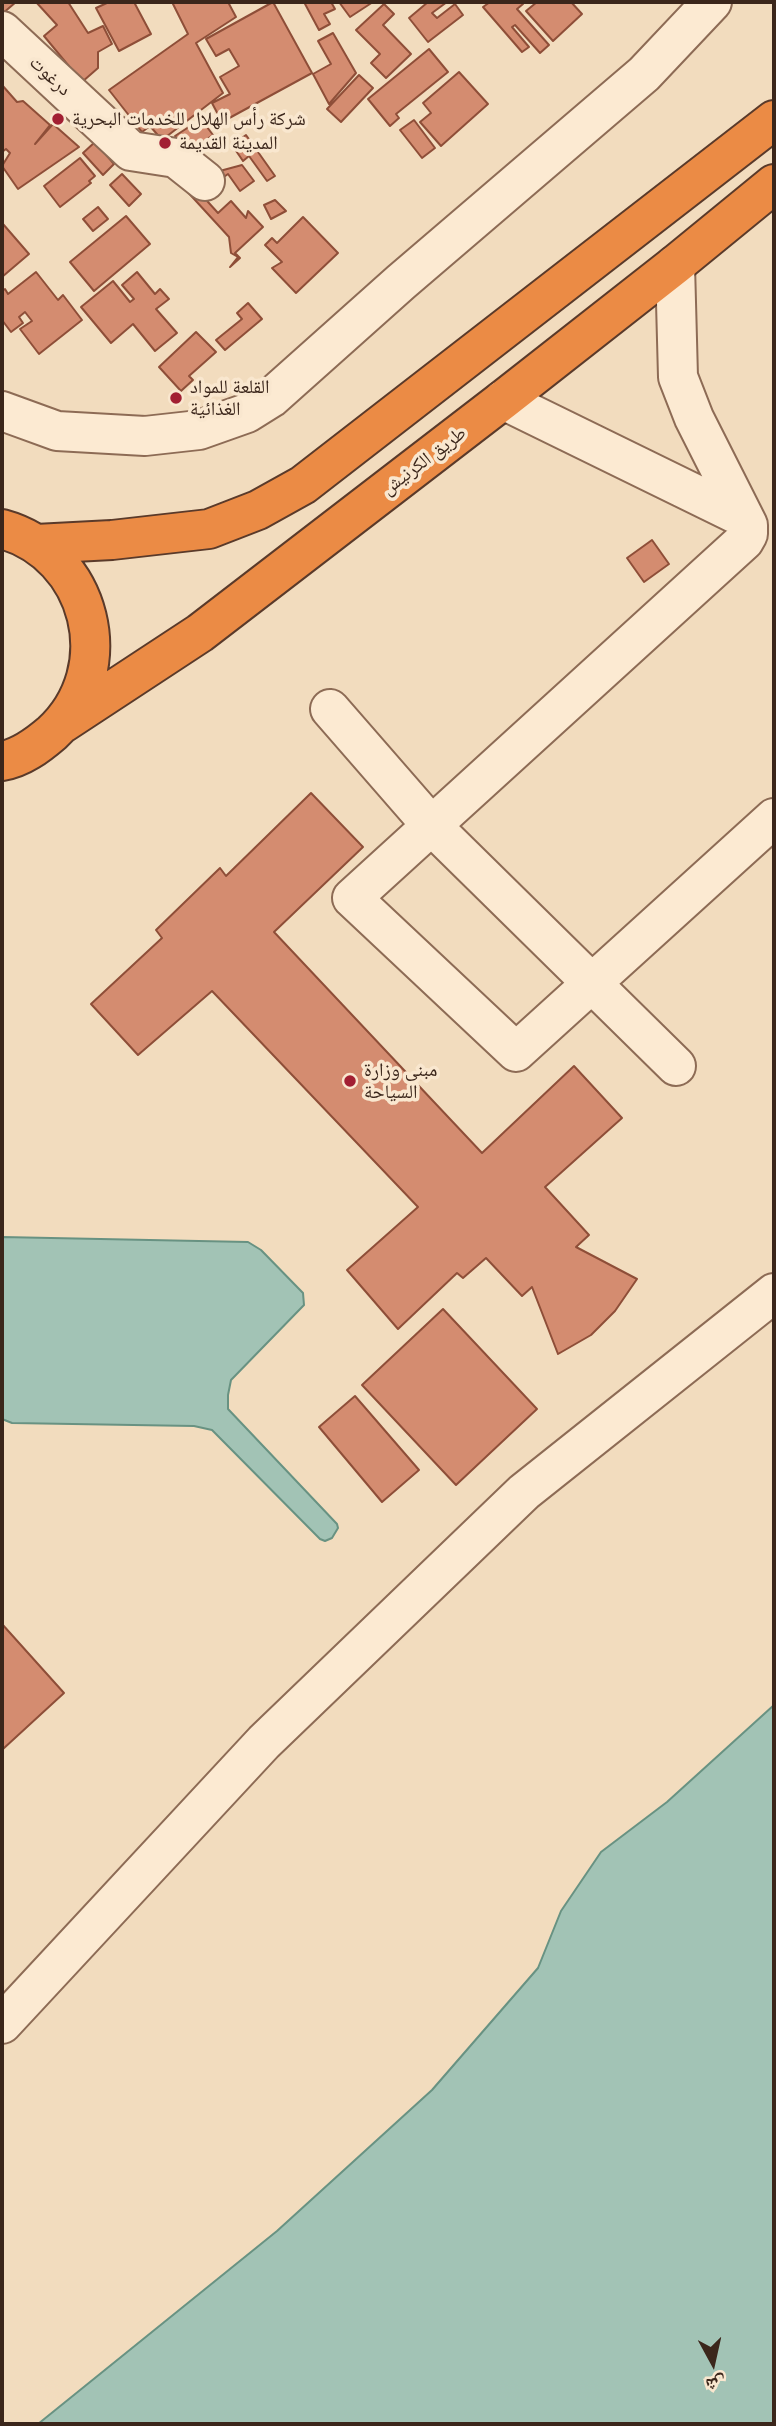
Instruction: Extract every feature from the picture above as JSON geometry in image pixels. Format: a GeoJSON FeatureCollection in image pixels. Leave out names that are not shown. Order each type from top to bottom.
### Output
{"type":"FeatureCollection","features":[{"type":"Feature","properties":{"kind":"highway"},"geometry":{"type":"LineString","coordinates":[[36,544],[112,540],[209,529],[258,510],[303,485],[774,120]]}},
{"type":"Feature","properties":{"kind":"highway","name":"طريق الكرنيش"},"geometry":{"type":"LineString","coordinates":[[63,723],[200,632],[503,400],[774,184]]}},
{"type":"Feature","properties":{"kind":"highway"},"geometry":{"type":"LineString","coordinates":[[2,529],[36,544],[62,566],[80,595],[90,627],[90,661],[81,694],[63,723],[38,746],[4,764]]}},
{"type":"Feature","properties":{"kind":"street"},"geometry":{"type":"LineString","coordinates":[[2,411],[57,431],[145,436],[199,430],[247,413],[271,398],[401,282],[644,74],[712,2]]}},
{"type":"Feature","properties":{"kind":"street","name":"درغوت"},"geometry":{"type":"LineString","coordinates":[[2,31],[131,151],[176,158],[205,181]]}},
{"type":"Feature","properties":{"kind":"street"},"geometry":{"type":"LineString","coordinates":[[675,265],[678,377],[694,418],[748,525],[748,534],[744,541],[352,898],[516,1052],[774,818]]}},
{"type":"Feature","properties":{"kind":"street"},"geometry":{"type":"LineString","coordinates":[[503,400],[742,517]]}},
{"type":"Feature","properties":{"kind":"street"},"geometry":{"type":"LineString","coordinates":[[330,709],[431,825],[676,1066]]}},
{"type":"Feature","properties":{"kind":"street"},"geometry":{"type":"LineString","coordinates":[[2,2024],[264,1742],[524,1492],[774,1293]]}},
{"type":"Feature","properties":{"kind":"shaded area"},"geometry":{"type":"Polygon","coordinates":[[[2,1237],[248,1242],[261,1250],[303,1293],[304,1305],[231,1380],[228,1409],[337,1524],[338,1528],[332,1538],[325,1541],[320,1539],[212,1430],[194,1426],[12,1423],[2,1419],[2,1237]]]}},
{"type":"Feature","properties":{"kind":"shaded area"},"geometry":{"type":"Polygon","coordinates":[[[774,1705],[774,2424],[38,2424],[277,2231],[432,2090],[538,1968],[561,1911],[601,1852],[667,1802],[774,1705]]]}},
{"type":"Feature","properties":{"kind":"building"},"geometry":{"type":"Polygon","coordinates":[[[2,2],[16,2],[2,14],[2,2]]]}},
{"type":"Feature","properties":{"kind":"building"},"geometry":{"type":"Polygon","coordinates":[[[36,2],[68,2],[88,33],[103,26],[112,44],[98,52],[98,68],[82,82],[44,36],[57,25],[36,2]]]}},
{"type":"Feature","properties":{"kind":"building"},"geometry":{"type":"Polygon","coordinates":[[[109,2],[134,2],[151,34],[119,51],[96,8],[109,2]]]}},
{"type":"Feature","properties":{"kind":"building"},"geometry":{"type":"Polygon","coordinates":[[[172,2],[228,2],[236,17],[196,43],[223,93],[162,140],[150,126],[142,132],[109,90],[188,34],[172,2]]]}},
{"type":"Feature","properties":{"kind":"building"},"geometry":{"type":"Polygon","coordinates":[[[273,2],[312,73],[222,122],[212,103],[230,94],[220,77],[239,66],[229,49],[216,56],[206,39],[273,2]]]}},
{"type":"Feature","properties":{"kind":"building"},"geometry":{"type":"Polygon","coordinates":[[[304,2],[331,2],[335,9],[324,14],[330,24],[319,30],[304,2]]]}},
{"type":"Feature","properties":{"kind":"building"},"geometry":{"type":"Polygon","coordinates":[[[339,2],[373,2],[350,17],[339,2]]]}},
{"type":"Feature","properties":{"kind":"building"},"geometry":{"type":"Polygon","coordinates":[[[428,2],[447,2],[432,13],[437,18],[455,4],[463,15],[428,42],[409,18],[428,2]]]}},
{"type":"Feature","properties":{"kind":"building"},"geometry":{"type":"Polygon","coordinates":[[[490,2],[521,2],[523,4],[517,9],[549,45],[540,53],[515,25],[512,27],[529,47],[522,52],[483,7],[490,2]]]}},
{"type":"Feature","properties":{"kind":"building"},"geometry":{"type":"Polygon","coordinates":[[[537,2],[571,2],[582,14],[553,41],[526,11],[537,2]]]}},
{"type":"Feature","properties":{"kind":"building"},"geometry":{"type":"Polygon","coordinates":[[[384,4],[394,14],[383,25],[411,54],[386,78],[371,63],[380,54],[356,30],[384,4]]]}},
{"type":"Feature","properties":{"kind":"building"},"geometry":{"type":"Polygon","coordinates":[[[333,33],[356,73],[329,104],[313,74],[331,64],[318,41],[333,33]]]}},
{"type":"Feature","properties":{"kind":"building"},"geometry":{"type":"Polygon","coordinates":[[[429,49],[448,72],[396,114],[399,118],[390,126],[368,99],[429,49]]]}},
{"type":"Feature","properties":{"kind":"building"},"geometry":{"type":"Polygon","coordinates":[[[459,72],[488,104],[441,146],[420,122],[431,113],[423,103],[459,72]]]}},
{"type":"Feature","properties":{"kind":"building"},"geometry":{"type":"Polygon","coordinates":[[[359,75],[373,88],[341,122],[327,109],[359,75]]]}},
{"type":"Feature","properties":{"kind":"building"},"geometry":{"type":"Polygon","coordinates":[[[2,85],[17,102],[23,101],[50,125],[35,144],[53,124],[79,147],[18,189],[2,166],[10,153],[6,149],[2,152],[2,85]]]}},
{"type":"Feature","properties":{"kind":"building"},"geometry":{"type":"Polygon","coordinates":[[[201,119],[213,135],[197,146],[216,172],[242,165],[254,181],[240,191],[228,174],[211,186],[175,136],[201,119]]]}},
{"type":"Feature","properties":{"kind":"building"},"geometry":{"type":"Polygon","coordinates":[[[414,120],[435,148],[422,158],[400,130],[414,120]]]}},
{"type":"Feature","properties":{"kind":"building"},"geometry":{"type":"Polygon","coordinates":[[[246,135],[275,176],[267,181],[249,156],[243,161],[232,145],[246,135]]]}},
{"type":"Feature","properties":{"kind":"building"},"geometry":{"type":"Polygon","coordinates":[[[95,142],[114,164],[103,175],[83,153],[95,142]]]}},
{"type":"Feature","properties":{"kind":"building"},"geometry":{"type":"Polygon","coordinates":[[[80,158],[95,176],[89,181],[91,183],[60,207],[44,186],[80,158]]]}},
{"type":"Feature","properties":{"kind":"building"},"geometry":{"type":"Polygon","coordinates":[[[180,171],[218,213],[231,201],[246,218],[248,211],[263,227],[235,253],[240,258],[230,267],[238,257],[231,253],[229,237],[173,176],[180,171]]]}},
{"type":"Feature","properties":{"kind":"building"},"geometry":{"type":"Polygon","coordinates":[[[122,174],[141,194],[129,206],[110,185],[122,174]]]}},
{"type":"Feature","properties":{"kind":"building"},"geometry":{"type":"Polygon","coordinates":[[[275,200],[286,211],[271,219],[264,205],[275,200]]]}},
{"type":"Feature","properties":{"kind":"building"},"geometry":{"type":"Polygon","coordinates":[[[98,207],[108,219],[93,231],[83,219],[98,207]]]}},
{"type":"Feature","properties":{"kind":"building"},"geometry":{"type":"Polygon","coordinates":[[[126,216],[150,244],[94,291],[70,262],[126,216]]]}},
{"type":"Feature","properties":{"kind":"building"},"geometry":{"type":"Polygon","coordinates":[[[303,217],[338,253],[296,293],[272,268],[282,262],[265,245],[272,238],[277,243],[303,217]]]}},
{"type":"Feature","properties":{"kind":"building"},"geometry":{"type":"Polygon","coordinates":[[[2,225],[29,254],[2,277],[2,225]]]}},
{"type":"Feature","properties":{"kind":"building"},"geometry":{"type":"Polygon","coordinates":[[[36,272],[58,300],[63,295],[82,320],[39,354],[20,329],[32,321],[25,312],[19,317],[23,323],[11,332],[2,320],[2,291],[5,289],[8,294],[36,272]]]}},
{"type":"Feature","properties":{"kind":"building"},"geometry":{"type":"Polygon","coordinates":[[[137,272],[155,294],[160,289],[169,299],[156,309],[177,333],[155,351],[133,324],[111,343],[81,307],[113,281],[130,302],[134,299],[122,285],[137,272]]]}},
{"type":"Feature","properties":{"kind":"building"},"geometry":{"type":"Polygon","coordinates":[[[248,303],[262,319],[225,350],[216,340],[242,319],[237,313],[248,303]]]}},
{"type":"Feature","properties":{"kind":"building"},"geometry":{"type":"Polygon","coordinates":[[[196,332],[216,352],[189,376],[193,380],[181,391],[159,367],[196,332]]]}},
{"type":"Feature","properties":{"kind":"building"},"geometry":{"type":"Polygon","coordinates":[[[652,540],[669,564],[644,582],[627,558],[652,540]]]}},
{"type":"Feature","properties":{"kind":"building"},"geometry":{"type":"Polygon","coordinates":[[[311,793],[363,847],[274,932],[482,1153],[574,1066],[622,1118],[545,1187],[589,1235],[576,1247],[637,1279],[615,1311],[591,1335],[558,1354],[532,1287],[522,1296],[486,1258],[463,1278],[457,1273],[398,1329],[347,1270],[418,1207],[212,991],[138,1055],[91,1004],[162,938],[156,930],[220,868],[226,876],[311,793]]]}},
{"type":"Feature","properties":{"kind":"building"},"geometry":{"type":"Polygon","coordinates":[[[443,1309],[537,1409],[456,1485],[362,1385],[443,1309]]]}},
{"type":"Feature","properties":{"kind":"building"},"geometry":{"type":"Polygon","coordinates":[[[355,1396],[419,1470],[382,1502],[319,1427],[355,1396]]]}},
{"type":"Feature","properties":{"kind":"building"},"geometry":{"type":"Polygon","coordinates":[[[2,1624],[64,1693],[3,1749],[2,1748],[2,1624]]]}},
{"type":"Feature","properties":{"kind":"place","name":"شركة رأس الهلال للخدمات البحرية"},"geometry":{"type":"Point","coordinates":[58,119]}},
{"type":"Feature","properties":{"kind":"place","name":"المدينة القديمة"},"geometry":{"type":"Point","coordinates":[165,143]}},
{"type":"Feature","properties":{"kind":"place","name":"القلعة للمواد الغذائية"},"geometry":{"type":"Point","coordinates":[176,398]}},
{"type":"Feature","properties":{"kind":"place","name":"مبنى وزارة السياحة"},"geometry":{"type":"Point","coordinates":[350,1081]}}]}
